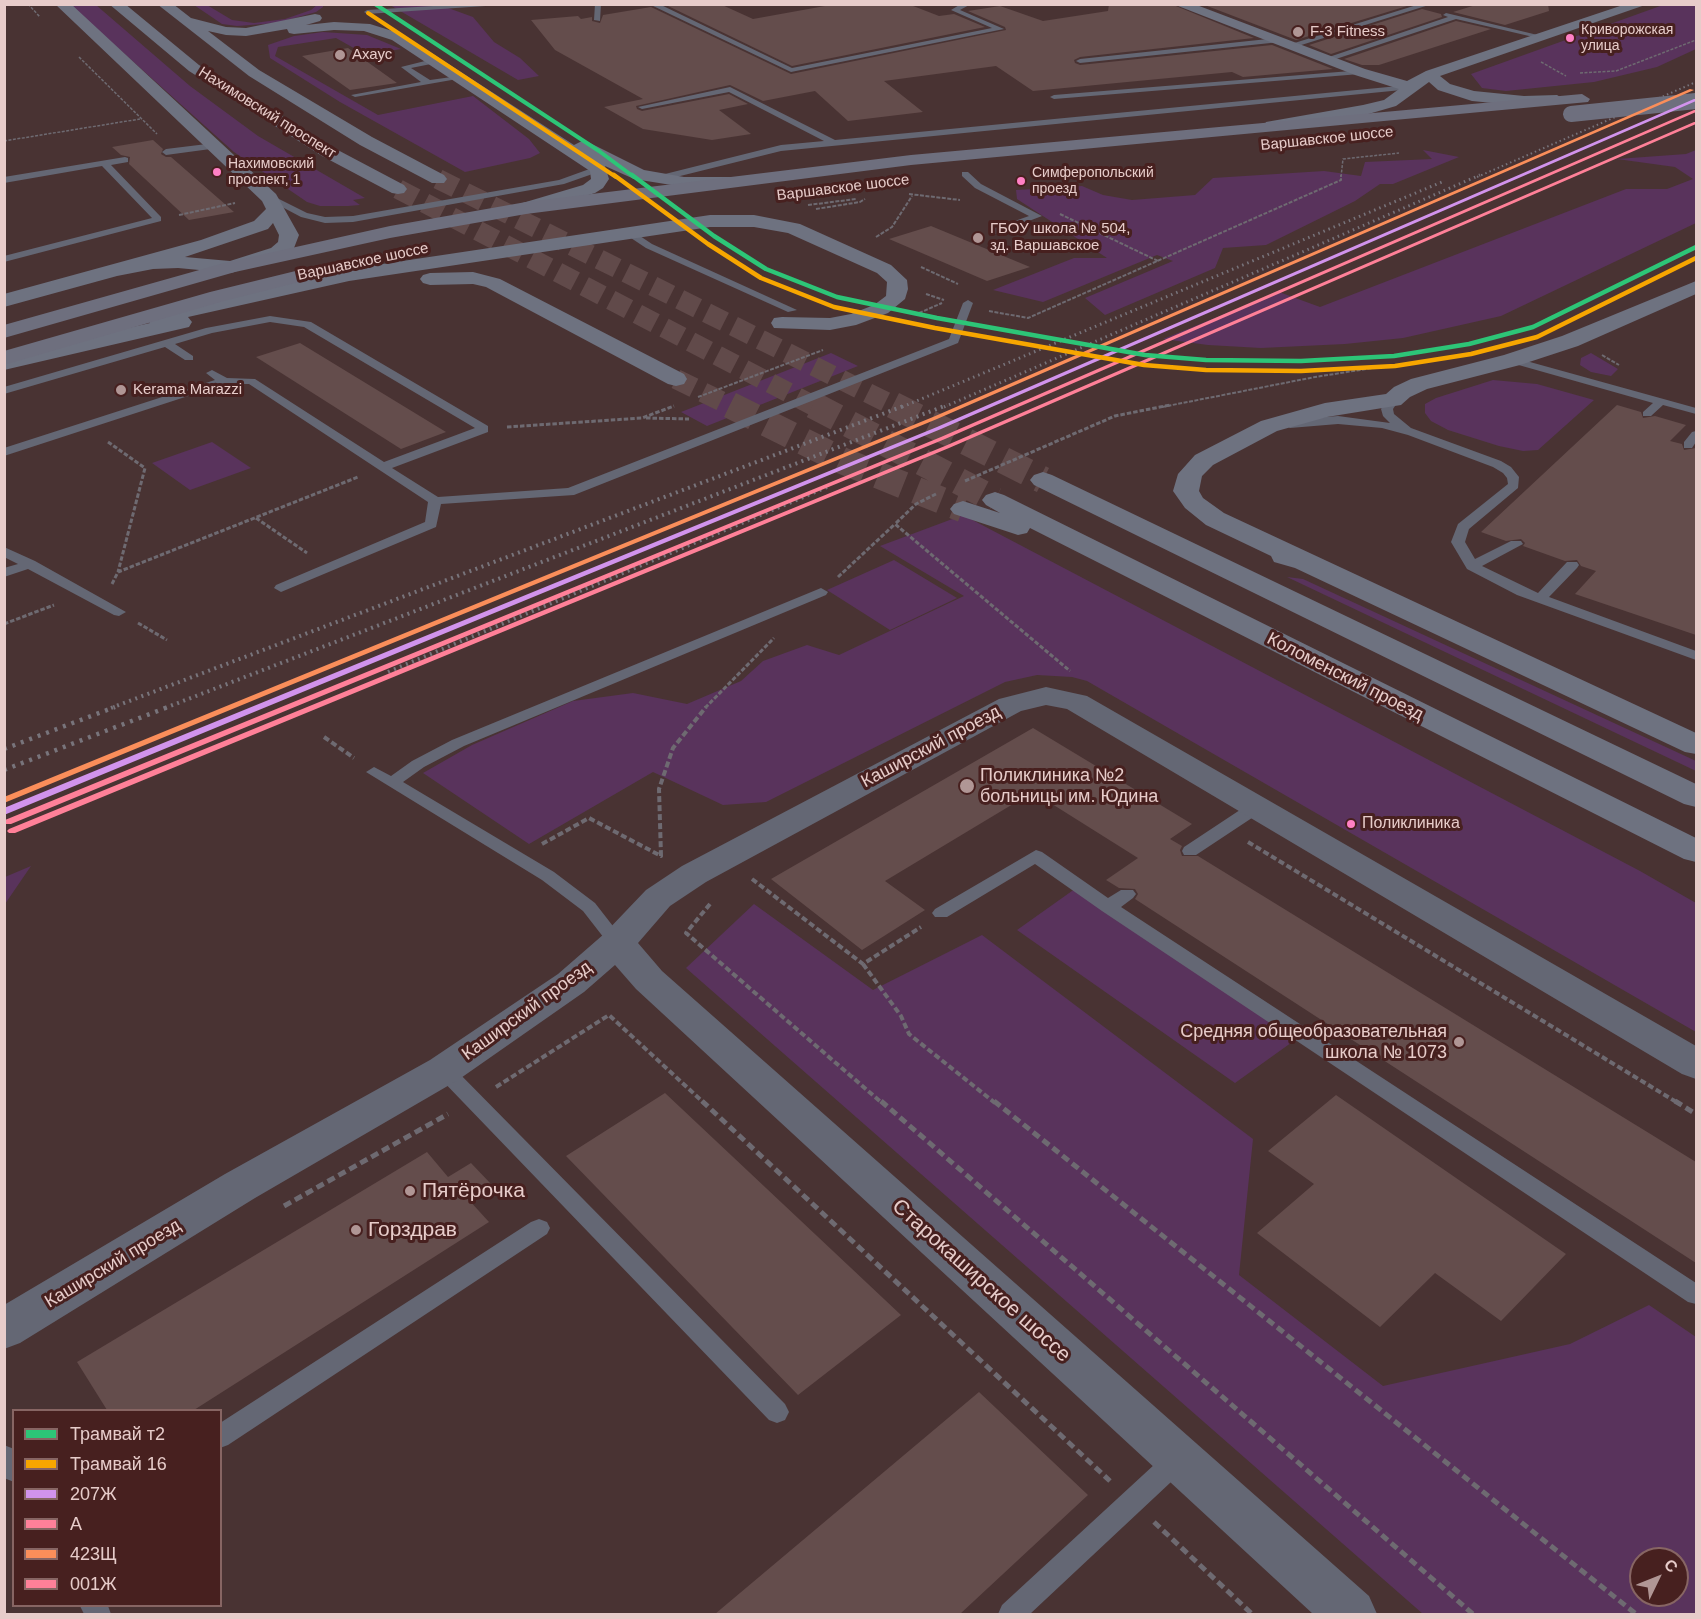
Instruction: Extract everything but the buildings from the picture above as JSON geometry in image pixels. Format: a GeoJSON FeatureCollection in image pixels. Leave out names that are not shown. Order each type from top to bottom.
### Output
{"type":"FeatureCollection","features":[{"type":"Feature","properties":{"kind":"main road"},"geometry":{"type":"LineString","coordinates":[[62,4],[273,204],[289,235],[287,244],[278,252],[231,267],[178,262],[153,263],[118,270]]}},
{"type":"Feature","properties":{"kind":"main road","name":"Нахимовский проспект"},"geometry":{"type":"LineString","coordinates":[[116,4],[194,68],[328,152],[398,189]]}},
{"type":"Feature","properties":{"kind":"main road","name":"Нахимовский проспект"},"geometry":{"type":"LineString","coordinates":[[164,4],[254,73],[366,141],[438,179]]}},
{"type":"Feature","properties":{"kind":"main road"},"geometry":{"type":"LineString","coordinates":[[1180,4],[1360,72],[1409,87]]}},
{"type":"Feature","properties":{"kind":"main road"},"geometry":{"type":"LineString","coordinates":[[1247,130],[1373,108],[1398,99],[1409,87],[1431,74],[1641,4]]}},
{"type":"Feature","properties":{"kind":"main road"},"geometry":{"type":"LineString","coordinates":[[254,73],[247,54],[250,46],[265,38],[351,10]]}},
{"type":"Feature","properties":{"kind":"main road"},"geometry":{"type":"LineString","coordinates":[[183,19],[212,28],[246,32],[279,27],[351,10],[389,23],[602,165]]}},
{"type":"Feature","properties":{"kind":"main road"},"geometry":{"type":"LineString","coordinates":[[294,30],[334,26],[377,29],[397,37],[459,78],[602,165],[640,175],[732,192]]}},
{"type":"Feature","properties":{"kind":"main road"},"geometry":{"type":"LineString","coordinates":[[1431,74],[1437,83],[1444,87],[1472,96],[1576,104]]}},
{"type":"Feature","properties":{"kind":"main road","name":"Варшавское шоссе"},"geometry":{"type":"LineString","coordinates":[[1271,144],[1696,87]]}},
{"type":"Feature","properties":{"kind":"main road","name":"Варшавское шоссе"},"geometry":{"type":"LineString","coordinates":[[4,358],[217,296],[411,251],[619,216],[732,192],[912,160],[1576,104],[1696,101]]}},
{"type":"Feature","properties":{"kind":"main road"},"geometry":{"type":"LineString","coordinates":[[526,208],[589,189],[600,179],[602,165]]}},
{"type":"Feature","properties":{"kind":"main road"},"geometry":{"type":"LineString","coordinates":[[943,176],[989,171]]}},
{"type":"Feature","properties":{"kind":"main road","name":"Варшавское шоссе"},"geometry":{"type":"LineString","coordinates":[[4,332],[231,267],[390,232],[526,208],[732,192]]}},
{"type":"Feature","properties":{"kind":"main road"},"geometry":{"type":"LineString","coordinates":[[4,301],[208,244],[261,225],[273,204]]}},
{"type":"Feature","properties":{"kind":"main road"},"geometry":{"type":"LineString","coordinates":[[93,332],[349,275],[710,221],[754,221],[793,228],[884,269],[897,280],[898,289],[895,299],[881,309],[856,319],[830,324],[787,317]]}},
{"type":"Feature","properties":{"kind":"main road"},"geometry":{"type":"LineString","coordinates":[[4,363],[147,329],[276,302],[414,280],[473,278],[513,291],[676,379]]}},
{"type":"Feature","properties":{"kind":"main road"},"geometry":{"type":"LineString","coordinates":[[1696,287],[1570,341],[1512,360],[1419,384],[1402,392],[1393,400],[1325,410],[1269,426],[1204,460],[1190,474],[1186,491],[1194,503],[1215,519],[1696,746]]}},
{"type":"Feature","properties":{"kind":"main road"},"geometry":{"type":"LineString","coordinates":[[1305,562],[1050,484],[1696,796]]}},
{"type":"Feature","properties":{"kind":"main road","name":"Коломенский проезд"},"geometry":{"type":"LineString","coordinates":[[995,500],[1696,851]]}},
{"type":"Feature","properties":{"kind":"main road"},"geometry":{"type":"LineString","coordinates":[[963,509],[1095,551]]}},
{"type":"Feature","properties":{"kind":"main road"},"geometry":{"type":"LineString","coordinates":[[1516,762],[1696,866]]}},
{"type":"Feature","properties":{"kind":"street","name":"Каширский проезд"},"geometry":{"type":"LineString","coordinates":[[4,1329],[240,1186],[444,1070],[571,983],[617,943],[658,898],[694,874],[1010,705],[1046,696],[1076,702],[1258,806]]}},
{"type":"Feature","properties":{"kind":"street"},"geometry":{"type":"LineString","coordinates":[[1258,806],[1696,1064]]}},
{"type":"Feature","properties":{"kind":"street","name":"Старокаширское шоссе"},"geometry":{"type":"LineString","coordinates":[[617,943],[649,980],[1179,1459],[1344,1612]]}},
{"type":"Feature","properties":{"kind":"lane"},"geometry":{"type":"LineString","coordinates":[[351,10],[512,4]]}},
{"type":"Feature","properties":{"kind":"lane"},"geometry":{"type":"LineString","coordinates":[[598,4],[598,20]]}},
{"type":"Feature","properties":{"kind":"lane"},"geometry":{"type":"LineString","coordinates":[[652,4],[791,70],[1000,29],[954,10],[968,4]]}},
{"type":"Feature","properties":{"kind":"lane"},"geometry":{"type":"LineString","coordinates":[[1080,61],[1284,43],[1429,4]]}},
{"type":"Feature","properties":{"kind":"lane"},"geometry":{"type":"LineString","coordinates":[[1416,8],[1542,37]]}},
{"type":"Feature","properties":{"kind":"lane"},"geometry":{"type":"LineString","coordinates":[[1327,59],[1456,17]]}},
{"type":"Feature","properties":{"kind":"lane"},"geometry":{"type":"LineString","coordinates":[[428,83],[405,66],[433,61]]}},
{"type":"Feature","properties":{"kind":"lane"},"geometry":{"type":"LineString","coordinates":[[1054,97],[1360,72]]}},
{"type":"Feature","properties":{"kind":"lane"},"geometry":{"type":"LineString","coordinates":[[355,95],[459,78]]}},
{"type":"Feature","properties":{"kind":"lane"},"geometry":{"type":"LineString","coordinates":[[660,178],[781,148],[1409,87]]}},
{"type":"Feature","properties":{"kind":"lane"},"geometry":{"type":"LineString","coordinates":[[642,107],[730,89],[834,143]]}},
{"type":"Feature","properties":{"kind":"lane"},"geometry":{"type":"LineString","coordinates":[[171,151],[214,146]]}},
{"type":"Feature","properties":{"kind":"lane"},"geometry":{"type":"LineString","coordinates":[[4,180],[125,160]]}},
{"type":"Feature","properties":{"kind":"lane"},"geometry":{"type":"LineString","coordinates":[[4,259],[158,219],[104,163]]}},
{"type":"Feature","properties":{"kind":"lane"},"geometry":{"type":"LineString","coordinates":[[273,204],[325,220],[353,219],[561,182],[602,165]]}},
{"type":"Feature","properties":{"kind":"lane"},"geometry":{"type":"LineString","coordinates":[[965,174],[978,186],[1037,216],[992,232]]}},
{"type":"Feature","properties":{"kind":"lane"},"geometry":{"type":"LineString","coordinates":[[628,232],[649,246],[787,317]]}},
{"type":"Feature","properties":{"kind":"lane"},"geometry":{"type":"LineString","coordinates":[[4,452],[224,381],[251,381],[435,501],[570,492],[954,341],[967,305]]}},
{"type":"Feature","properties":{"kind":"lane"},"geometry":{"type":"LineString","coordinates":[[4,391],[210,330],[270,319],[307,324],[484,429],[383,467]]}},
{"type":"Feature","properties":{"kind":"lane"},"geometry":{"type":"LineString","coordinates":[[166,343],[189,358]]}},
{"type":"Feature","properties":{"kind":"lane"},"geometry":{"type":"LineString","coordinates":[[1512,360],[1696,411]]}},
{"type":"Feature","properties":{"kind":"lane"},"geometry":{"type":"LineString","coordinates":[[212,373],[224,381]]}},
{"type":"Feature","properties":{"kind":"lane"},"geometry":{"type":"LineString","coordinates":[[1393,400],[1387,409],[1389,416],[1412,432]]}},
{"type":"Feature","properties":{"kind":"lane"},"geometry":{"type":"LineString","coordinates":[[1647,414],[1661,401]]}},
{"type":"Feature","properties":{"kind":"lane"},"geometry":{"type":"LineString","coordinates":[[1269,426],[1338,420],[1382,424],[1412,432],[1497,464],[1513,477],[1514,485],[1463,527],[1458,542],[1472,566],[1540,599],[1696,656]]}},
{"type":"Feature","properties":{"kind":"lane"},"geometry":{"type":"LineString","coordinates":[[281,588],[431,524],[435,501]]}},
{"type":"Feature","properties":{"kind":"lane"},"geometry":{"type":"LineString","coordinates":[[1472,566],[1516,544]]}},
{"type":"Feature","properties":{"kind":"lane"},"geometry":{"type":"LineString","coordinates":[[4,551],[119,612]]}},
{"type":"Feature","properties":{"kind":"lane"},"geometry":{"type":"LineString","coordinates":[[4,573],[30,564]]}},
{"type":"Feature","properties":{"kind":"lane"},"geometry":{"type":"LineString","coordinates":[[1540,599],[1572,565]]}},
{"type":"Feature","properties":{"kind":"lane"},"geometry":{"type":"LineString","coordinates":[[393,782],[418,764],[458,742],[821,592]]}},
{"type":"Feature","properties":{"kind":"lane"},"geometry":{"type":"LineString","coordinates":[[374,772],[548,876],[589,907],[617,943]]}},
{"type":"Feature","properties":{"kind":"lane"},"geometry":{"type":"LineString","coordinates":[[1190,851],[1258,806]]}},
{"type":"Feature","properties":{"kind":"lane"},"geometry":{"type":"LineString","coordinates":[[941,913],[1036,856],[1108,907],[1696,1295]]}},
{"type":"Feature","properties":{"kind":"lane"},"geometry":{"type":"LineString","coordinates":[[1108,907],[1127,894]]}},
{"type":"Feature","properties":{"kind":"lane"},"geometry":{"type":"LineString","coordinates":[[444,1070],[777,1412]]}},
{"type":"Feature","properties":{"kind":"lane"},"geometry":{"type":"LineString","coordinates":[[222,1436],[539,1228]]}},
{"type":"Feature","properties":{"kind":"lane"},"geometry":{"type":"LineString","coordinates":[[1011,1614],[1179,1459]]}},
{"type":"Feature","properties":{"kind":"path"},"geometry":{"type":"LineString","coordinates":[[28,4],[44,21]]}},
{"type":"Feature","properties":{"kind":"path"},"geometry":{"type":"LineString","coordinates":[[1564,74],[1616,71],[1696,40]]}},
{"type":"Feature","properties":{"kind":"path"},"geometry":{"type":"LineString","coordinates":[[76,54],[171,151]]}},
{"type":"Feature","properties":{"kind":"path"},"geometry":{"type":"LineString","coordinates":[[1536,60],[1571,79]]}},
{"type":"Feature","properties":{"kind":"path"},"geometry":{"type":"LineString","coordinates":[[4,141],[140,119]]}},
{"type":"Feature","properties":{"kind":"path"},"geometry":{"type":"LineString","coordinates":[[967,305],[1028,318],[1341,180],[1343,159],[1399,153],[1393,148]]}},
{"type":"Feature","properties":{"kind":"path"},"geometry":{"type":"LineString","coordinates":[[868,242],[892,227],[911,195],[966,200]]}},
{"type":"Feature","properties":{"kind":"path"},"geometry":{"type":"LineString","coordinates":[[227,196],[242,209]]}},
{"type":"Feature","properties":{"kind":"path"},"geometry":{"type":"LineString","coordinates":[[808,205],[856,199]]}},
{"type":"Feature","properties":{"kind":"path"},"geometry":{"type":"LineString","coordinates":[[814,209],[860,202],[865,199]]}},
{"type":"Feature","properties":{"kind":"path"},"geometry":{"type":"LineString","coordinates":[[158,219],[236,203]]}},
{"type":"Feature","properties":{"kind":"path"},"geometry":{"type":"LineString","coordinates":[[1050,210],[1158,261]]}},
{"type":"Feature","properties":{"kind":"path"},"geometry":{"type":"LineString","coordinates":[[921,266],[963,286]]}},
{"type":"Feature","properties":{"kind":"path"},"geometry":{"type":"LineString","coordinates":[[642,418],[694,419]]}},
{"type":"Feature","properties":{"kind":"path"},"geometry":{"type":"LineString","coordinates":[[86,426],[145,468],[118,572],[101,603]]}},
{"type":"Feature","properties":{"kind":"path"},"geometry":{"type":"LineString","coordinates":[[118,572],[383,467]]}},
{"type":"Feature","properties":{"kind":"path"},"geometry":{"type":"LineString","coordinates":[[256,518],[330,567]]}},
{"type":"Feature","properties":{"kind":"path"},"geometry":{"type":"LineString","coordinates":[[821,592],[895,524]]}},
{"type":"Feature","properties":{"kind":"path"},"geometry":{"type":"LineString","coordinates":[[4,624],[83,594]]}},
{"type":"Feature","properties":{"kind":"path"},"geometry":{"type":"LineString","coordinates":[[119,612],[167,640]]}},
{"type":"Feature","properties":{"kind":"path"},"geometry":{"type":"LineString","coordinates":[[518,858],[589,818],[661,856],[659,789],[673,748],[713,698],[780,633]]}},
{"type":"Feature","properties":{"kind":"path"},"geometry":{"type":"LineString","coordinates":[[324,737],[374,772]]}},
{"type":"Feature","properties":{"kind":"path"},"geometry":{"type":"LineString","coordinates":[[1225,828],[1696,1113]]}},
{"type":"Feature","properties":{"kind":"path"},"geometry":{"type":"LineString","coordinates":[[758,870],[748,876],[863,964],[901,1016],[909,1034],[1636,1614]]}},
{"type":"Feature","properties":{"kind":"path"},"geometry":{"type":"LineString","coordinates":[[713,900],[686,933],[1473,1614]]}},
{"type":"Feature","properties":{"kind":"path"},"geometry":{"type":"LineString","coordinates":[[863,964],[905,937]]}},
{"type":"Feature","properties":{"kind":"path"},"geometry":{"type":"LineString","coordinates":[[609,1015],[1252,1614]]}},
{"type":"Feature","properties":{"kind":"shaded area"},"geometry":{"type":"Polygon","coordinates":[[[70,5],[96,5],[190,86],[258,136],[365,198],[353,200],[360,205],[348,206],[320,206],[307,202],[234,152],[70,5]]]}},
{"type":"Feature","properties":{"kind":"shaded area"},"geometry":{"type":"Polygon","coordinates":[[[194,5],[207,5],[232,20],[254,23],[285,19],[311,10],[317,5],[323,5],[323,7],[316,12],[277,23],[237,26],[222,24],[194,5]]]}},
{"type":"Feature","properties":{"kind":"shaded area"},"geometry":{"type":"Polygon","coordinates":[[[390,5],[440,5],[473,17],[494,42],[520,58],[539,76],[518,80],[390,5]]]}},
{"type":"Feature","properties":{"kind":"shaded area"},"geometry":{"type":"Polygon","coordinates":[[[1663,5],[1696,5],[1696,49],[1657,67],[1594,82],[1506,91],[1482,88],[1471,74],[1663,5]]]}},
{"type":"Feature","properties":{"kind":"shaded area"},"geometry":{"type":"Polygon","coordinates":[[[323,32],[367,35],[401,49],[366,55],[336,38],[278,47],[275,56],[378,115],[473,96],[529,139],[540,153],[530,158],[465,172],[340,102],[270,58],[268,45],[294,36],[323,32]]]}},
{"type":"Feature","properties":{"kind":"shaded area"},"geometry":{"type":"Polygon","coordinates":[[[1423,150],[1459,157],[1393,184],[1380,184],[1355,201],[1266,245],[1223,248],[1215,268],[1105,315],[1085,298],[1173,261],[1157,255],[1043,302],[993,290],[1074,258],[1107,258],[1017,199],[1016,190],[1082,186],[1103,195],[1132,200],[1195,195],[1213,178],[1324,171],[1361,176],[1365,162],[1432,159],[1423,150]]]}},
{"type":"Feature","properties":{"kind":"shaded area"},"geometry":{"type":"Polygon","coordinates":[[[1696,150],[1696,223],[1501,316],[1403,338],[1345,344],[1261,348],[1208,345],[1163,339],[1279,292],[1320,307],[1626,189],[1667,189],[1693,179],[1675,167],[1617,159],[1686,154],[1696,150]]]}},
{"type":"Feature","properties":{"kind":"shaded area"},"geometry":{"type":"Polygon","coordinates":[[[831,353],[858,366],[707,426],[681,412],[831,353]]]}},
{"type":"Feature","properties":{"kind":"shaded area"},"geometry":{"type":"Polygon","coordinates":[[[1591,353],[1618,369],[1611,376],[1591,372],[1580,365],[1581,358],[1591,353]]]}},
{"type":"Feature","properties":{"kind":"shaded area"},"geometry":{"type":"Polygon","coordinates":[[[1493,380],[1537,384],[1594,400],[1538,450],[1523,451],[1499,446],[1448,430],[1431,421],[1425,413],[1425,404],[1436,398],[1493,380]]]}},
{"type":"Feature","properties":{"kind":"shaded area"},"geometry":{"type":"Polygon","coordinates":[[[212,442],[251,468],[190,490],[152,463],[212,442]]]}},
{"type":"Feature","properties":{"kind":"shaded area"},"geometry":{"type":"Polygon","coordinates":[[[963,515],[1640,871],[1696,903],[1696,1032],[1087,681],[1072,677],[1037,675],[1005,682],[766,802],[723,805],[653,772],[529,844],[423,773],[472,745],[573,701],[633,693],[687,704],[741,681],[763,661],[807,645],[839,655],[964,596],[880,546],[963,515]]]}},
{"type":"Feature","properties":{"kind":"shaded area"},"geometry":{"type":"Polygon","coordinates":[[[894,560],[957,598],[890,630],[827,590],[894,560]]]}},
{"type":"Feature","properties":{"kind":"shaded area"},"geometry":{"type":"Polygon","coordinates":[[[1287,577],[1303,579],[1696,761],[1696,771],[1287,577]]]}},
{"type":"Feature","properties":{"kind":"shaded area"},"geometry":{"type":"Polygon","coordinates":[[[31,866],[5,904],[5,877],[31,866]]]}},
{"type":"Feature","properties":{"kind":"shaded area"},"geometry":{"type":"Polygon","coordinates":[[[1079,886],[1309,1030],[1235,1083],[1017,930],[1079,886]]]}},
{"type":"Feature","properties":{"kind":"shaded area"},"geometry":{"type":"Polygon","coordinates":[[[754,904],[873,990],[982,935],[1253,1139],[1239,1275],[1383,1386],[1570,1344],[1649,1305],[1696,1337],[1696,1614],[1423,1614],[686,968],[754,904]]]}},
{"type":"Feature","properties":{"kind":"tunnel"},"geometry":{"type":"LineString","coordinates":[[438,179],[896,407]]}},
{"type":"Feature","properties":{"kind":"tunnel"},"geometry":{"type":"LineString","coordinates":[[398,189],[816,407]]}},
{"type":"Feature","properties":{"kind":"tunnel"},"geometry":{"type":"LineString","coordinates":[[676,379],[733,407]]}},
{"type":"Feature","properties":{"kind":"tunnel"},"geometry":{"type":"LineString","coordinates":[[730,405],[843,461],[963,509]]}},
{"type":"Feature","properties":{"kind":"tunnel"},"geometry":{"type":"LineString","coordinates":[[813,405],[995,500]]}},
{"type":"Feature","properties":{"kind":"tunnel"},"geometry":{"type":"LineString","coordinates":[[893,405],[1043,480]]}},
{"type":"Feature","properties":{"kind":"railway"},"geometry":{"type":"LineString","coordinates":[[1477,177],[1696,82]]}},
{"type":"Feature","properties":{"kind":"railway"},"geometry":{"type":"LineString","coordinates":[[944,407],[1480,175]]}},
{"type":"Feature","properties":{"kind":"railway"},"geometry":{"type":"LineString","coordinates":[[902,407],[1442,182]]}},
{"type":"Feature","properties":{"kind":"railway"},"geometry":{"type":"LineString","coordinates":[[111,708],[906,405]]}},
{"type":"Feature","properties":{"kind":"railway"},"geometry":{"type":"LineString","coordinates":[[165,708],[947,405]]}},
{"type":"Feature","properties":{"kind":"railway"},"geometry":{"type":"LineString","coordinates":[[388,672],[827,487]]}},
{"type":"Feature","properties":{"kind":"railway"},"geometry":{"type":"LineString","coordinates":[[4,749],[115,707]]}},
{"type":"Feature","properties":{"kind":"railway"},"geometry":{"type":"LineString","coordinates":[[4,770],[168,707]]}},
{"type":"Feature","properties":{"kind":"tram line","name":"т2"},"geometry":{"type":"LineString","coordinates":[[375,4],[599,151],[714,236],[766,269],[837,297],[937,318],[1145,355],[1206,360],[1301,361],[1394,356],[1469,344],[1533,327],[1696,247]]}},
{"type":"Feature","properties":{"kind":"tram line","name":"16"},"geometry":{"type":"LineString","coordinates":[[368,13],[593,160],[708,244],[761,278],[834,307],[935,328],[1144,365],[1206,370],[1301,371],[1395,366],[1471,354],[1537,337],[1696,258]]}},
{"type":"Feature","properties":{"kind":"transit line","name":"423Щ"},"geometry":{"type":"LineString","coordinates":[[4,800],[935,418],[1692,90]]}},
{"type":"Feature","properties":{"kind":"transit line","name":"207Ж"},"geometry":{"type":"LineString","coordinates":[[4,812],[939,428],[1696,100]]}},
{"type":"Feature","properties":{"kind":"transit line","name":"A"},"geometry":{"type":"LineString","coordinates":[[8,822],[943,438],[1696,111]]}},
{"type":"Feature","properties":{"kind":"transit line","name":"001Ж"},"geometry":{"type":"LineString","coordinates":[[12,831],[947,447],[1696,123]]}},
{"type":"Feature","properties":{"kind":"place","name":"F-3 Fitness"},"geometry":{"type":"Point","coordinates":[1298,32]}},
{"type":"Feature","properties":{"kind":"place","name":"Криворожская улица"},"geometry":{"type":"Point","coordinates":[1570,38]}},
{"type":"Feature","properties":{"kind":"place","name":"Ахаус"},"geometry":{"type":"Point","coordinates":[340,55]}},
{"type":"Feature","properties":{"kind":"place","name":"Нахимовский проспект, 1"},"geometry":{"type":"Point","coordinates":[217,172]}},
{"type":"Feature","properties":{"kind":"place","name":"Симферопольский проезд"},"geometry":{"type":"Point","coordinates":[1021,181]}},
{"type":"Feature","properties":{"kind":"place","name":"ГБОУ школа № 504, зд. Варшавское"},"geometry":{"type":"Point","coordinates":[978,238]}},
{"type":"Feature","properties":{"kind":"place","name":"Kerama Marazzi"},"geometry":{"type":"Point","coordinates":[121,390]}},
{"type":"Feature","properties":{"kind":"place","name":"Поликлиника №2 больницы им. Юдина"},"geometry":{"type":"Point","coordinates":[967,786]}},
{"type":"Feature","properties":{"kind":"place","name":"Поликлиника"},"geometry":{"type":"Point","coordinates":[1351,824]}},
{"type":"Feature","properties":{"kind":"place","name":"Средняя общеобразовательная школа № 1073"},"geometry":{"type":"Point","coordinates":[1459,1042]}},
{"type":"Feature","properties":{"kind":"place","name":"Пятёрочка"},"geometry":{"type":"Point","coordinates":[410,1191]}},
{"type":"Feature","properties":{"kind":"place","name":"Горздрав"},"geometry":{"type":"Point","coordinates":[356,1230]}}]}
